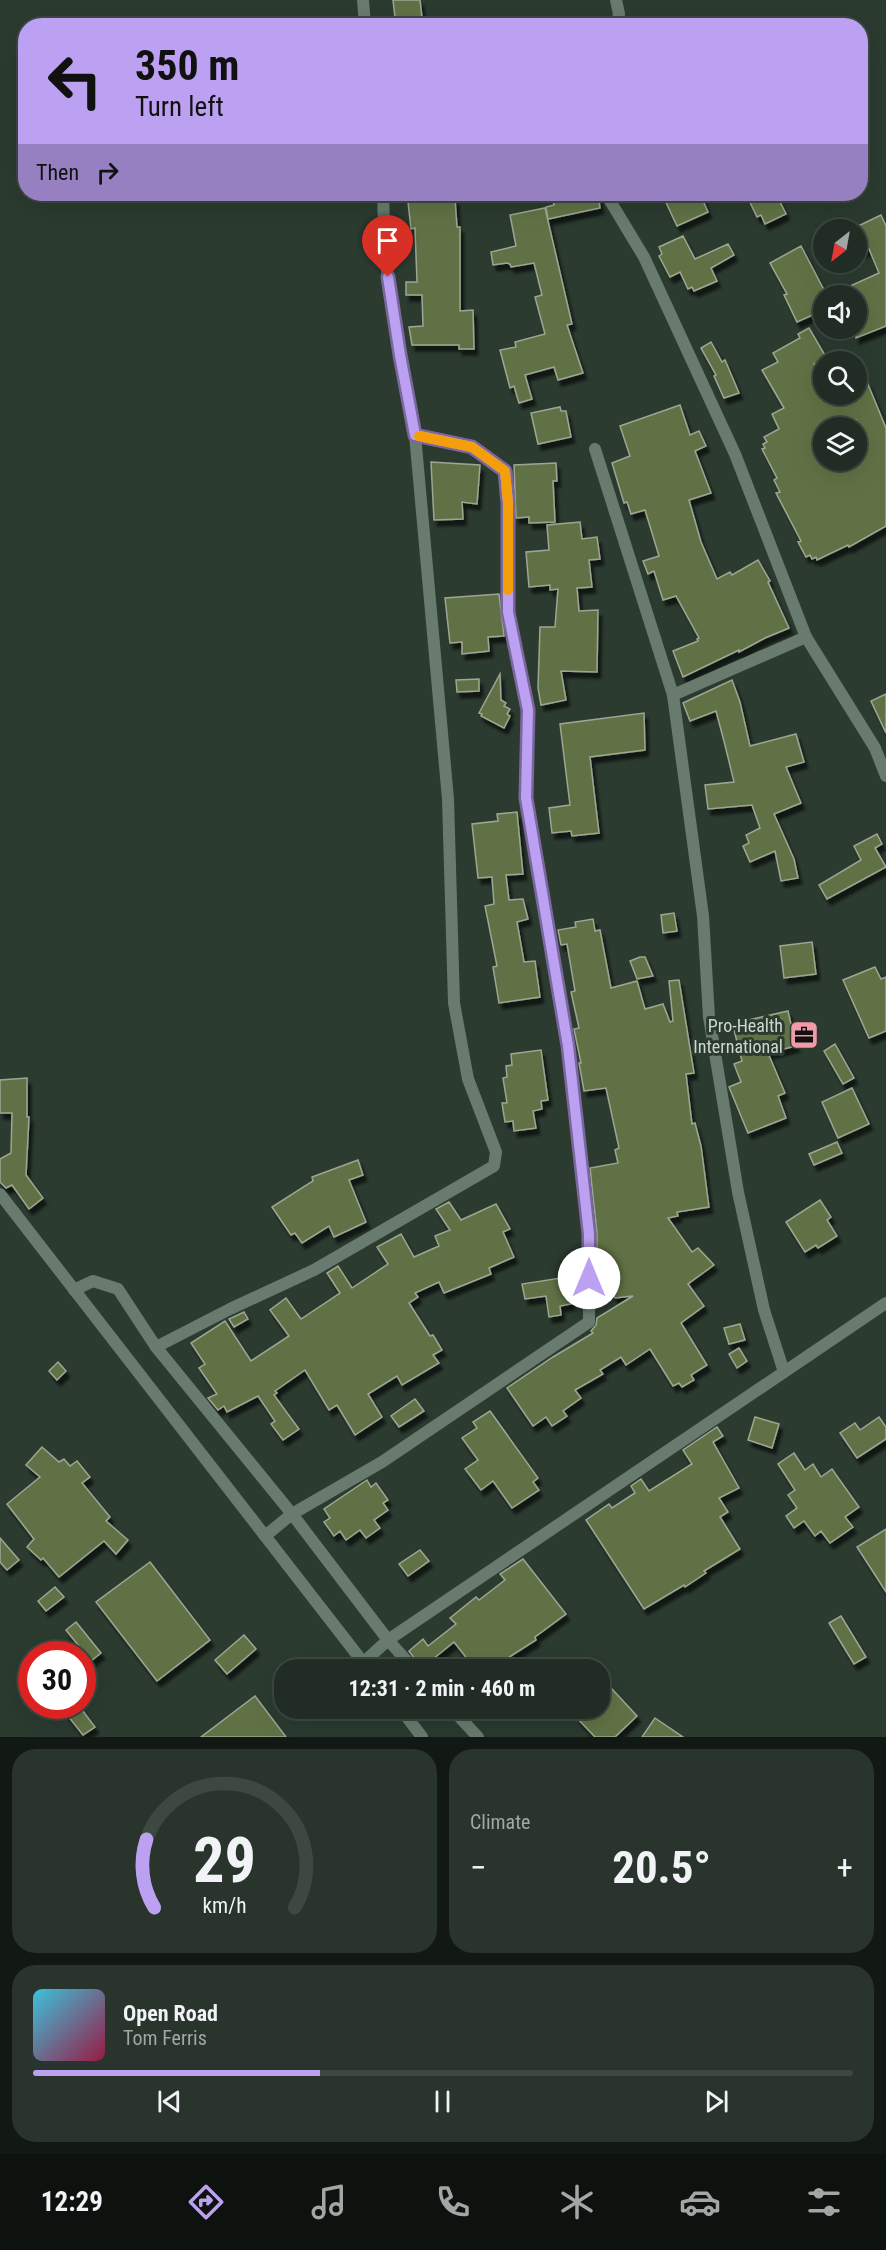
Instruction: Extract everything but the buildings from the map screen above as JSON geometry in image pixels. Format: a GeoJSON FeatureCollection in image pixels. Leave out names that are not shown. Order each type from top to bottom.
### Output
{"type":"FeatureCollection","features":[{"type":"Feature","properties":{"kind":"street"},"geometry":{"type":"LineString","coordinates":[[363,0],[364,18]]}},
{"type":"Feature","properties":{"kind":"street"},"geometry":{"type":"LineString","coordinates":[[616,0],[618,18]]}},
{"type":"Feature","properties":{"kind":"street"},"geometry":{"type":"LineString","coordinates":[[156,1347],[314,1270],[494,1166],[496,1152],[468,1079],[454,1003],[448,799],[415,435],[385,257],[383,201]]}},
{"type":"Feature","properties":{"kind":"street"},"geometry":{"type":"LineString","coordinates":[[610,201],[644,257],[735,454],[806,637],[875,748],[886,776]]}},
{"type":"Feature","properties":{"kind":"street"},"geometry":{"type":"LineString","coordinates":[[266,1536],[292,1514],[382,1462],[589,1322],[589,1234],[568,1046],[526,798],[528,710],[508,612],[508,503],[505,471],[472,447],[415,435]]}},
{"type":"Feature","properties":{"kind":"street"},"geometry":{"type":"LineString","coordinates":[[595,449],[673,695],[703,916],[709,1017],[738,1192],[764,1310],[784,1372]]}},
{"type":"Feature","properties":{"kind":"street"},"geometry":{"type":"LineString","coordinates":[[673,695],[806,637]]}},
{"type":"Feature","properties":{"kind":"street"},"geometry":{"type":"LineString","coordinates":[[0,1194],[362,1659]]}},
{"type":"Feature","properties":{"kind":"street"},"geometry":{"type":"LineString","coordinates":[[74,1290],[93,1281],[118,1289],[156,1347],[292,1514],[405,1659]]}},
{"type":"Feature","properties":{"kind":"street"},"geometry":{"type":"LineString","coordinates":[[373,1659],[388,1640],[886,1303]]}},
{"type":"Feature","properties":{"kind":"street"},"geometry":{"type":"LineString","coordinates":[[408,1719],[422,1737]]}},
{"type":"Feature","properties":{"kind":"street"},"geometry":{"type":"LineString","coordinates":[[462,1719],[478,1737]]}},
{"type":"Feature","properties":{"kind":"slow traffic"},"geometry":{"type":"LineString","coordinates":[[419,436],[472,447],[505,471],[508,503],[508,590]]}},
{"type":"Feature","properties":{"kind":"place","name":"Pro-Health International"},"geometry":{"type":"Point","coordinates":[804,1035]}},
{"type":"Feature","properties":{"kind":"route"},"geometry":{"type":"LineString","coordinates":[[388,277],[415,435],[472,447],[505,471],[508,503],[508,612],[528,710],[526,798],[568,1046],[589,1234],[589,1278]]}}]}
